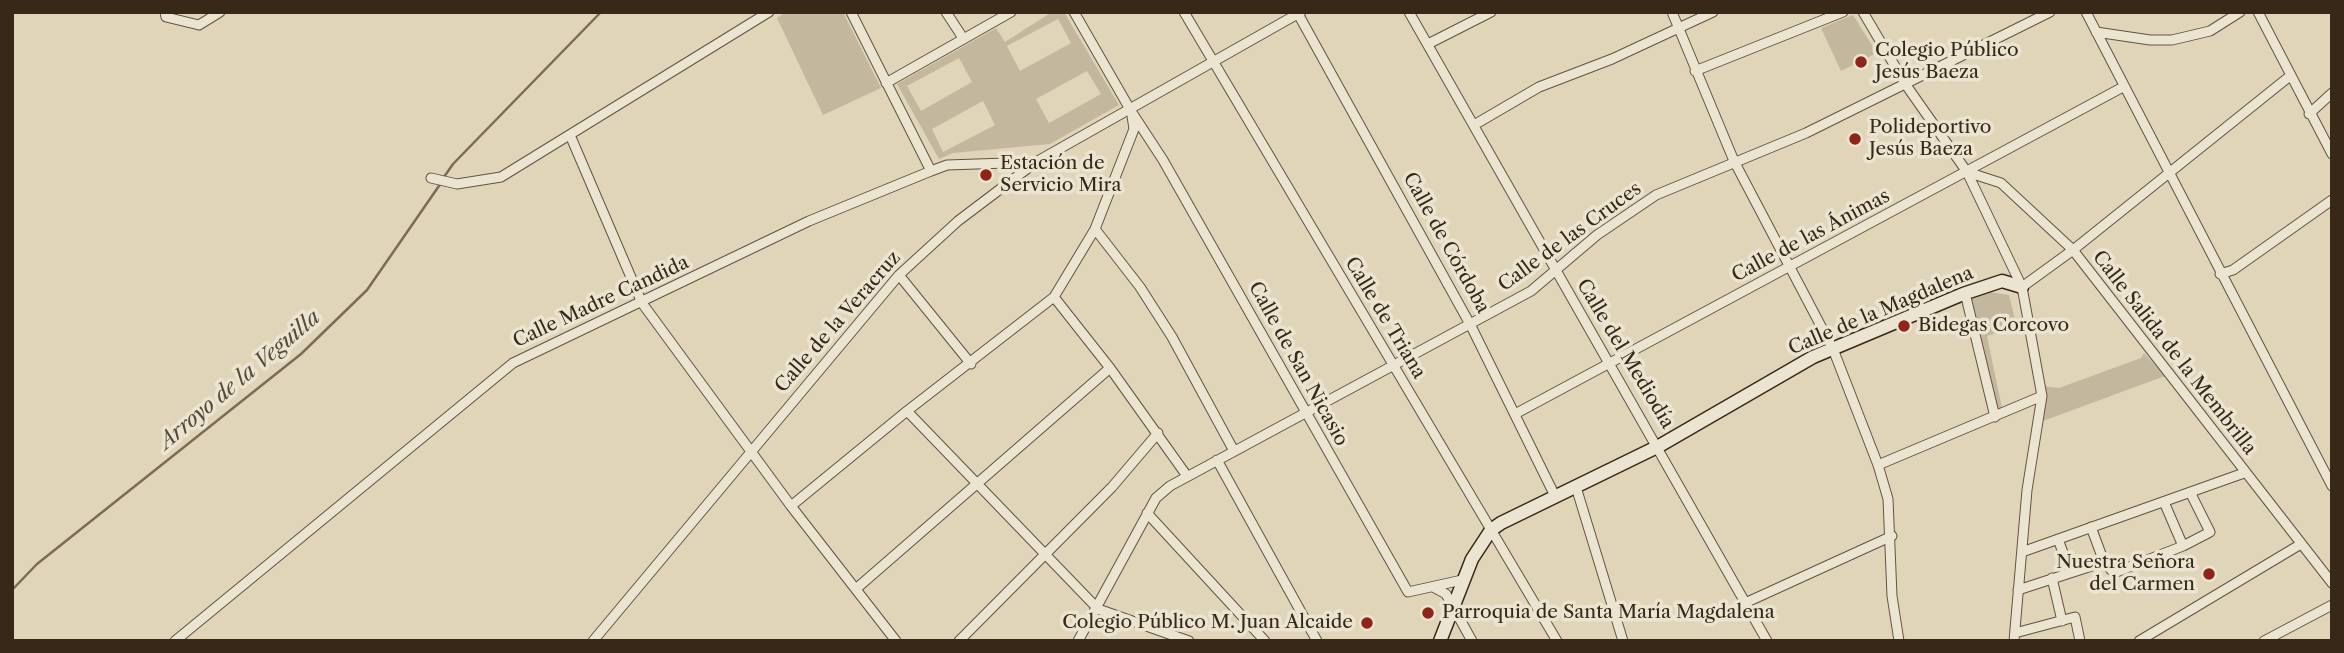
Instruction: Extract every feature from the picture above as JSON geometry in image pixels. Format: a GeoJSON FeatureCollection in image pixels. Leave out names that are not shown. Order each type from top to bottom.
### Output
{"type":"FeatureCollection","features":[{"type":"Feature","properties":{"kind":"street"},"geometry":{"type":"LineString","coordinates":[[165,12],[166,18],[199,24],[220,12]]}},
{"type":"Feature","properties":{"kind":"street"},"geometry":{"type":"LineString","coordinates":[[433,178],[447,183],[479,183],[502,177],[769,12]]}},
{"type":"Feature","properties":{"kind":"street"},"geometry":{"type":"LineString","coordinates":[[851,12],[931,171]]}},
{"type":"Feature","properties":{"kind":"street"},"geometry":{"type":"LineString","coordinates":[[946,12],[963,38]]}},
{"type":"Feature","properties":{"kind":"street"},"geometry":{"type":"LineString","coordinates":[[886,83],[1011,12]]}},
{"type":"Feature","properties":{"kind":"street"},"geometry":{"type":"LineString","coordinates":[[791,506],[907,411],[1055,297],[1095,229],[1134,129],[1131,111],[1074,12]]}},
{"type":"Feature","properties":{"kind":"street","name":"Calle de Triana"},"geometry":{"type":"LineString","coordinates":[[1184,12],[1557,641]]}},
{"type":"Feature","properties":{"kind":"street","name":"Calle del Mediodía"},"geometry":{"type":"LineString","coordinates":[[1409,12],[1554,268],[1659,446],[1767,641]]}},
{"type":"Feature","properties":{"kind":"street"},"geometry":{"type":"LineString","coordinates":[[1428,44],[1491,12]]}},
{"type":"Feature","properties":{"kind":"street"},"geometry":{"type":"LineString","coordinates":[[1672,12],[1734,161],[1833,349],[1878,466],[1888,499],[1892,537],[1892,596],[1899,641]]}},
{"type":"Feature","properties":{"kind":"street"},"geometry":{"type":"LineString","coordinates":[[1475,125],[1539,87],[1713,12]]}},
{"type":"Feature","properties":{"kind":"street"},"geometry":{"type":"LineString","coordinates":[[1695,71],[1843,12]]}},
{"type":"Feature","properties":{"kind":"street"},"geometry":{"type":"LineString","coordinates":[[1863,12],[1906,85],[1966,172],[2022,287],[2042,396],[2022,552],[2015,637],[2075,617],[2080,641]]}},
{"type":"Feature","properties":{"kind":"street","name":"Calle de las Cruces"},"geometry":{"type":"LineString","coordinates":[[1082,639],[1156,498],[1187,476],[1471,326],[1531,291],[1554,268],[1656,195],[1806,133],[2050,12]]}},
{"type":"Feature","properties":{"kind":"street"},"geometry":{"type":"LineString","coordinates":[[2085,12],[2220,274],[2327,467],[2332,486]]}},
{"type":"Feature","properties":{"kind":"street"},"geometry":{"type":"LineString","coordinates":[[2096,32],[2150,40],[2172,40],[2210,31],[2240,12]]}},
{"type":"Feature","properties":{"kind":"street"},"geometry":{"type":"LineString","coordinates":[[2258,12],[2332,154]]}},
{"type":"Feature","properties":{"kind":"street","name":"Calle de la Veracruz"},"geometry":{"type":"LineString","coordinates":[[593,641],[899,275],[958,221],[1035,162],[1131,111],[1299,13]]}},
{"type":"Feature","properties":{"kind":"street","name":"Calle de Córdoba"},"geometry":{"type":"LineString","coordinates":[[1299,13],[1471,326],[1555,496]]}},
{"type":"Feature","properties":{"kind":"street"},"geometry":{"type":"LineString","coordinates":[[2022,287],[2073,250],[2290,76]]}},
{"type":"Feature","properties":{"kind":"street","name":"Calle de las Ánimas"},"geometry":{"type":"LineString","coordinates":[[1516,414],[2123,87]]}},
{"type":"Feature","properties":{"kind":"street"},"geometry":{"type":"LineString","coordinates":[[2309,114],[2332,93]]}},
{"type":"Feature","properties":{"kind":"street","name":"Calle de San Nicasio"},"geometry":{"type":"LineString","coordinates":[[1131,111],[1408,592],[1433,587]]}},
{"type":"Feature","properties":{"kind":"street"},"geometry":{"type":"LineString","coordinates":[[569,135],[642,303],[791,506],[896,641]]}},
{"type":"Feature","properties":{"kind":"street","name":"Calle Madre Candida"},"geometry":{"type":"LineString","coordinates":[[175,641],[513,363],[809,221],[931,171],[947,165],[1035,162]]}},
{"type":"Feature","properties":{"kind":"street","name":"Calle Salida de la Membrilla"},"geometry":{"type":"LineString","coordinates":[[1966,172],[2001,183],[2073,250],[2332,583]]}},
{"type":"Feature","properties":{"kind":"street"},"geometry":{"type":"LineString","coordinates":[[2220,274],[2233,270],[2332,200]]}},
{"type":"Feature","properties":{"kind":"street"},"geometry":{"type":"LineString","coordinates":[[1095,229],[1140,287],[1172,337],[1234,451]]}},
{"type":"Feature","properties":{"kind":"street"},"geometry":{"type":"LineString","coordinates":[[899,275],[971,364]]}},
{"type":"Feature","properties":{"kind":"street","name":"Calle de la Magdalena"},"geometry":{"type":"LineString","coordinates":[[1491,530],[1659,446],[1833,349],[1965,293],[2001,281],[2022,287]]}},
{"type":"Feature","properties":{"kind":"street"},"geometry":{"type":"LineString","coordinates":[[1965,293],[1995,417]]}},
{"type":"Feature","properties":{"kind":"street"},"geometry":{"type":"LineString","coordinates":[[1055,297],[1158,433],[1187,476]]}},
{"type":"Feature","properties":{"kind":"street"},"geometry":{"type":"LineString","coordinates":[[857,588],[1110,368]]}},
{"type":"Feature","properties":{"kind":"street"},"geometry":{"type":"LineString","coordinates":[[1878,466],[2042,396]]}},
{"type":"Feature","properties":{"kind":"street"},"geometry":{"type":"LineString","coordinates":[[907,411],[1098,609],[1189,641]]}},
{"type":"Feature","properties":{"kind":"street"},"geometry":{"type":"LineString","coordinates":[[959,641],[1112,487],[1158,433]]}},
{"type":"Feature","properties":{"kind":"street"},"geometry":{"type":"LineString","coordinates":[[1217,460],[1318,641]]}},
{"type":"Feature","properties":{"kind":"street"},"geometry":{"type":"LineString","coordinates":[[2022,552],[2244,473]]}},
{"type":"Feature","properties":{"kind":"street"},"geometry":{"type":"LineString","coordinates":[[1576,488],[1623,641]]}},
{"type":"Feature","properties":{"kind":"street"},"geometry":{"type":"LineString","coordinates":[[2091,527],[2104,562],[2114,573],[2183,546],[2210,532],[2190,492]]}},
{"type":"Feature","properties":{"kind":"street"},"geometry":{"type":"LineString","coordinates":[[2164,502],[2183,546]]}},
{"type":"Feature","properties":{"kind":"street"},"geometry":{"type":"LineString","coordinates":[[1147,513],[1265,641]]}},
{"type":"Feature","properties":{"kind":"street"},"geometry":{"type":"LineString","coordinates":[[1440,641],[1462,580],[1491,530]]}},
{"type":"Feature","properties":{"kind":"street"},"geometry":{"type":"LineString","coordinates":[[1745,603],[1892,537]]}},
{"type":"Feature","properties":{"kind":"street"},"geometry":{"type":"LineString","coordinates":[[2057,539],[2070,572]]}},
{"type":"Feature","properties":{"kind":"street"},"geometry":{"type":"LineString","coordinates":[[2139,641],[2301,544]]}},
{"type":"Feature","properties":{"kind":"street"},"geometry":{"type":"LineString","coordinates":[[2018,590],[2104,562]]}},
{"type":"Feature","properties":{"kind":"street"},"geometry":{"type":"LineString","coordinates":[[2052,578],[2062,621]]}},
{"type":"Feature","properties":{"kind":"street"},"geometry":{"type":"LineString","coordinates":[[1433,587],[1462,580]]}},
{"type":"Feature","properties":{"kind":"street"},"geometry":{"type":"LineString","coordinates":[[1433,587],[1446,594],[1472,641]]}},
{"type":"Feature","properties":{"kind":"street"},"geometry":{"type":"LineString","coordinates":[[2264,641],[2332,605]]}},
{"type":"Feature","properties":{"kind":"shaded area"},"geometry":{"type":"Polygon","coordinates":[[[786,12],[843,12],[881,88],[823,115],[777,18],[786,12]]]}},
{"type":"Feature","properties":{"kind":"shaded area"},"geometry":{"type":"Polygon","coordinates":[[[1052,12],[1064,12],[1119,105],[1050,144],[953,153],[939,159],[897,84],[996,28],[1005,42],[1052,12]],[[1058,19],[1007,46],[1020,71],[1071,43],[1058,19]],[[959,58],[907,86],[921,111],[972,82],[959,58]],[[1087,71],[1036,99],[1049,123],[1101,94],[1087,71]],[[983,101],[932,129],[943,152],[995,125],[983,101]]]}},
{"type":"Feature","properties":{"kind":"shaded area"},"geometry":{"type":"Polygon","coordinates":[[[1853,15],[1877,53],[1841,71],[1821,28],[1853,15]]]}},
{"type":"Feature","properties":{"kind":"shaded area"},"geometry":{"type":"Polygon","coordinates":[[[1990,292],[2009,295],[2017,327],[1987,336],[2002,408],[1990,413],[1968,300],[1990,292]]]}},
{"type":"Feature","properties":{"kind":"shaded area"},"geometry":{"type":"Polygon","coordinates":[[[2144,353],[2165,376],[2043,421],[2043,386],[2059,388],[2141,358],[2144,353]]]}},
{"type":"Feature","properties":{"kind":"waterway","name":"Arroyo de la Veguilla"},"geometry":{"type":"LineString","coordinates":[[444,177],[453,164],[601,12]]}},
{"type":"Feature","properties":{"kind":"waterway","name":"Arroyo de la Veguilla"},"geometry":{"type":"LineString","coordinates":[[12,590],[37,564],[301,354],[367,290],[441,183]]}},
{"type":"Feature","properties":{"kind":"place","name":"Colegio Público Jesús Baeza"},"geometry":{"type":"Point","coordinates":[1861,62]}},
{"type":"Feature","properties":{"kind":"place","name":"Polideportivo Jesús Baeza"},"geometry":{"type":"Point","coordinates":[1855,139]}},
{"type":"Feature","properties":{"kind":"place","name":"Estación de Servicio Mira"},"geometry":{"type":"Point","coordinates":[986,175]}},
{"type":"Feature","properties":{"kind":"place","name":"Bidegas Corcovo"},"geometry":{"type":"Point","coordinates":[1904,326]}},
{"type":"Feature","properties":{"kind":"place","name":"Nuestra Señora del Carmen"},"geometry":{"type":"Point","coordinates":[2209,574]}},
{"type":"Feature","properties":{"kind":"place","name":"Parroquia de Santa María Magdalena"},"geometry":{"type":"Point","coordinates":[1428,613]}},
{"type":"Feature","properties":{"kind":"place","name":"Colegio Público M. Juan Alcaide"},"geometry":{"type":"Point","coordinates":[1367,623]}}]}
